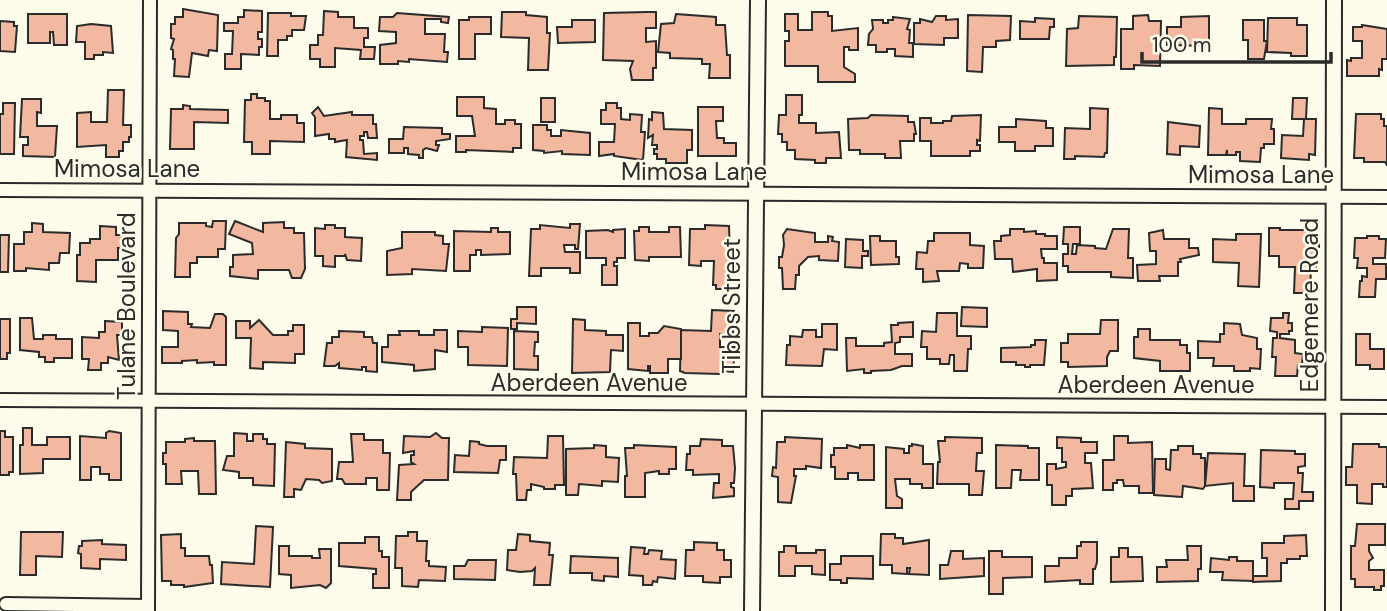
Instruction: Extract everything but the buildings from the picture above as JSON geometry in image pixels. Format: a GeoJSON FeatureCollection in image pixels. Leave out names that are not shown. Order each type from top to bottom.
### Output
{"type":"FeatureCollection","features":[{"type":"Feature","properties":{"kind":"street","name":"Tulane Boulevard"},"geometry":{"type":"LineString","coordinates":[[148,608],[149,0]]}},
{"type":"Feature","properties":{"kind":"street","name":"Tibbs Street"},"geometry":{"type":"LineString","coordinates":[[752,611],[758,0]]}},
{"type":"Feature","properties":{"kind":"street","name":"Edgemere Road"},"geometry":{"type":"LineString","coordinates":[[1333,611],[1334,0]]}},
{"type":"Feature","properties":{"kind":"street","name":"Mimosa Lane"},"geometry":{"type":"LineString","coordinates":[[0,190],[1387,197]]}},
{"type":"Feature","properties":{"kind":"street","name":"Aberdeen Avenue"},"geometry":{"type":"LineString","coordinates":[[0,400],[1387,407]]}},
{"type":"Feature","properties":{"kind":"street"},"geometry":{"type":"LineString","coordinates":[[6,604],[148,608]]}}]}
